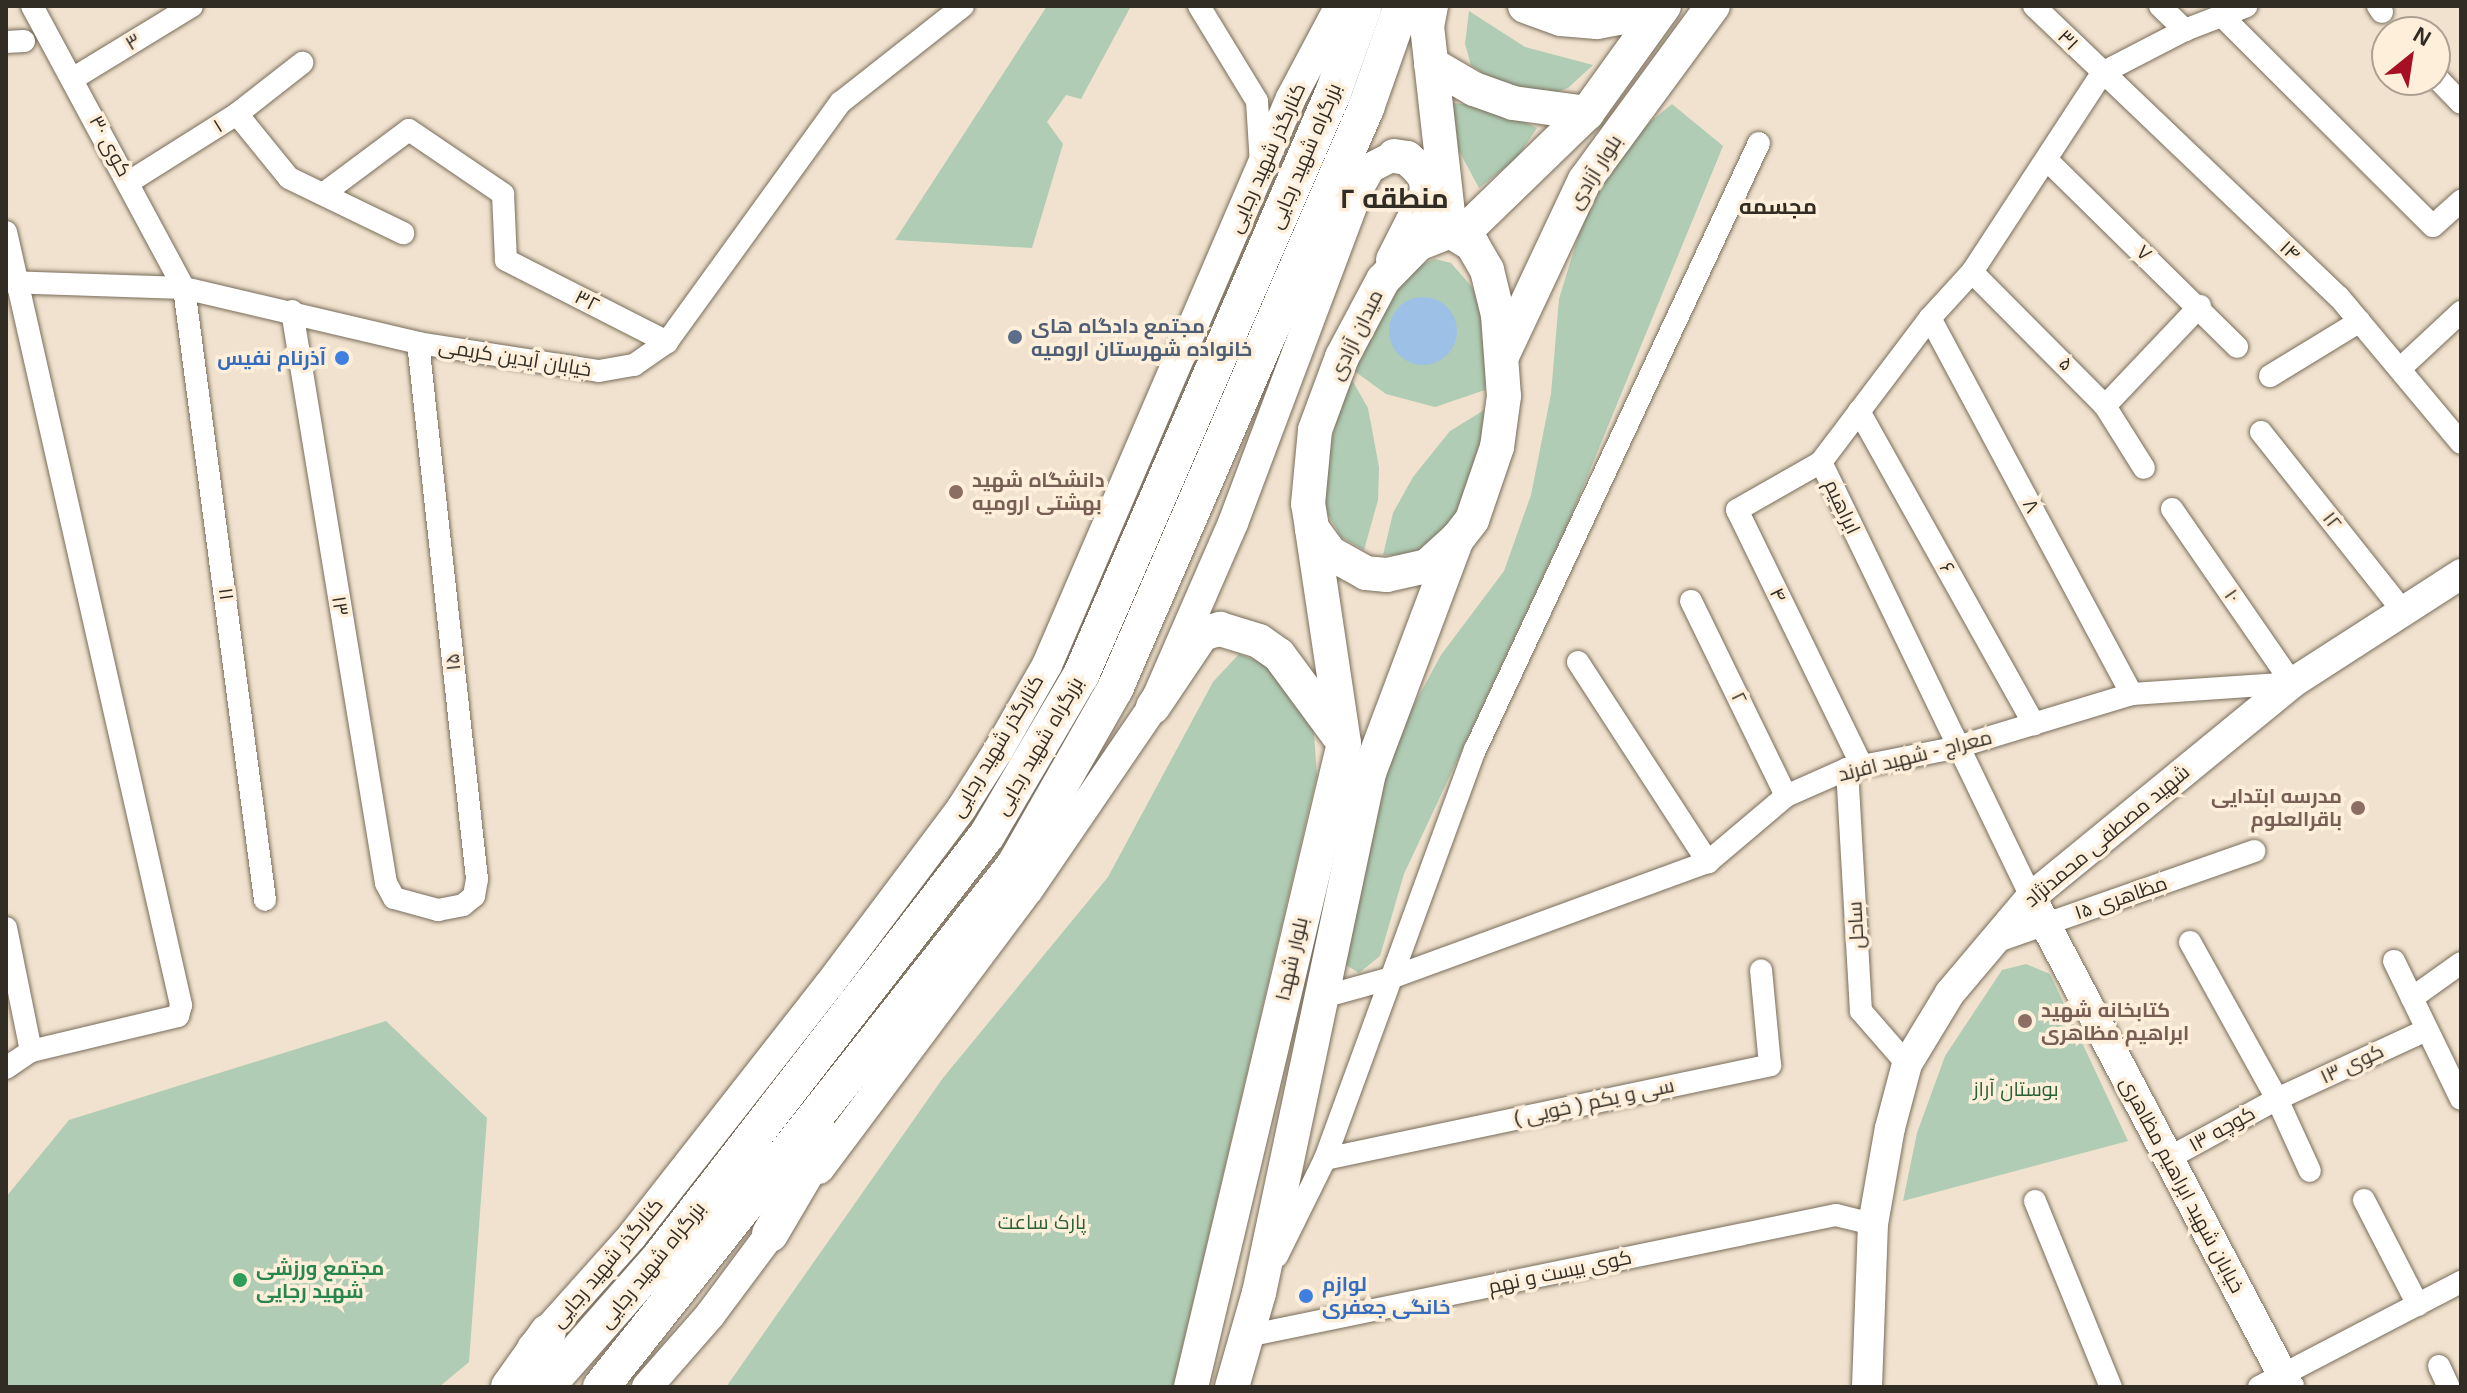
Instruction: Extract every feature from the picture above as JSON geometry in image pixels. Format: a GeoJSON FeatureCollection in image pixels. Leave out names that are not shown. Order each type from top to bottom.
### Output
{"type":"FeatureCollection","features":[{"type":"Feature","properties":{"kind":"highway","name":"بزرگراه شهید رجایی"},"geometry":{"type":"LineString","coordinates":[[546,1387],[661,1256],[987,835],[1081,675],[1333,93],[1364,6]]}},
{"type":"Feature","properties":{"kind":"highway","name":"بزرگراه شهید رجایی"},"geometry":{"type":"LineString","coordinates":[[601,1387],[888,1031],[1014,866],[1115,689],[1366,108],[1402,6]]}},
{"type":"Feature","properties":{"kind":"highway"},"geometry":{"type":"LineString","coordinates":[[770,1234],[888,1031]]}},
{"type":"Feature","properties":{"kind":"highway"},"geometry":{"type":"LineString","coordinates":[[509,1387],[548,1332]]}},
{"type":"Feature","properties":{"kind":"main road","name":"کنارگذر شهید رجایی"},"geometry":{"type":"LineString","coordinates":[[493,1387],[548,1332],[632,1236],[829,985],[961,809],[998,751],[1047,665],[1291,98],[1340,6]]}},
{"type":"Feature","properties":{"kind":"main road"},"geometry":{"type":"LineString","coordinates":[[1312,528],[1347,565],[1387,575],[1427,566],[1457,539],[1472,520],[1497,447],[1504,396],[1502,354],[1487,270],[1455,233],[1431,64],[1427,26],[1431,6]]}},
{"type":"Feature","properties":{"kind":"main road"},"geometry":{"type":"LineString","coordinates":[[1525,6],[1561,19],[1597,22],[1662,8]]}},
{"type":"Feature","properties":{"kind":"main road","name":"بلوار آزادی"},"geometry":{"type":"LineString","coordinates":[[1502,354],[1585,180],[1713,6]]}},
{"type":"Feature","properties":{"kind":"main road","name":"بلوار آزادی"},"geometry":{"type":"LineString","coordinates":[[1455,233],[1587,113],[1662,8]]}},
{"type":"Feature","properties":{"kind":"main road"},"geometry":{"type":"LineString","coordinates":[[1431,64],[1474,89],[1513,103],[1587,113]]}},
{"type":"Feature","properties":{"kind":"main road"},"geometry":{"type":"LineString","coordinates":[[1153,707],[1233,523],[1360,186],[1370,168],[1394,156],[1407,158],[1419,169],[1427,193],[1383,280]]}},
{"type":"Feature","properties":{"kind":"main road","name":"میدان آزادی"},"geometry":{"type":"LineString","coordinates":[[1312,528],[1308,504],[1315,430],[1342,357],[1383,280],[1418,244],[1455,233]]}},
{"type":"Feature","properties":{"kind":"main road","name":"بلوار شهدا"},"geometry":{"type":"LineString","coordinates":[[1191,1387],[1344,743],[1312,528]]}},
{"type":"Feature","properties":{"kind":"main road","name":"بلوار شهدا"},"geometry":{"type":"LineString","coordinates":[[1232,1387],[1259,1293],[1369,773],[1457,539]]}},
{"type":"Feature","properties":{"kind":"main road","name":"شهید مصطفی محمدنژاد"},"geometry":{"type":"LineString","coordinates":[[1867,1387],[1873,1224],[1907,1064],[1987,945],[2031,897],[2292,683],[2461,574]]}},
{"type":"Feature","properties":{"kind":"main road"},"geometry":{"type":"LineString","coordinates":[[647,1387],[710,1315],[1028,890],[1202,634],[1220,629],[1259,641],[1279,655],[1344,743]]}},
{"type":"Feature","properties":{"kind":"main road","name":"خیابان شهید ابراهیم مظاهری"},"geometry":{"type":"LineString","coordinates":[[2031,897],[2167,1159],[2277,1383]]}},
{"type":"Feature","properties":{"kind":"street","name":"کوی ۳۰"},"geometry":{"type":"LineString","coordinates":[[32,6],[74,78],[184,288]]}},
{"type":"Feature","properties":{"kind":"street","name":"۳"},"geometry":{"type":"LineString","coordinates":[[74,78],[192,6]]}},
{"type":"Feature","properties":{"kind":"street","name":"خیابان آیدین کریمی"},"geometry":{"type":"LineString","coordinates":[[12,282],[184,288],[418,343],[599,371],[634,365],[667,342],[841,102],[963,6]]}},
{"type":"Feature","properties":{"kind":"street"},"geometry":{"type":"LineString","coordinates":[[1199,6],[1257,101],[1262,166]]}},
{"type":"Feature","properties":{"kind":"street","name":"۳۱"},"geometry":{"type":"LineString","coordinates":[[2034,6],[2102,73]]}},
{"type":"Feature","properties":{"kind":"street"},"geometry":{"type":"LineString","coordinates":[[2160,6],[2185,30]]}},
{"type":"Feature","properties":{"kind":"street"},"geometry":{"type":"LineString","coordinates":[[2102,73],[2185,30],[2247,6]]}},
{"type":"Feature","properties":{"kind":"street"},"geometry":{"type":"LineString","coordinates":[[2223,17],[2433,226],[2461,201]]}},
{"type":"Feature","properties":{"kind":"street","name":"۱"},"geometry":{"type":"LineString","coordinates":[[129,182],[237,114],[302,63]]}},
{"type":"Feature","properties":{"kind":"street","name":"ابراهیم"},"geometry":{"type":"LineString","coordinates":[[2031,897],[1954,748],[1821,462],[1930,318],[1972,272],[2048,161],[2102,73]]}},
{"type":"Feature","properties":{"kind":"street","name":"۱۴"},"geometry":{"type":"LineString","coordinates":[[2102,73],[2360,321],[2402,367],[2461,443]]}},
{"type":"Feature","properties":{"kind":"street"},"geometry":{"type":"LineString","coordinates":[[1257,101],[1291,98]]}},
{"type":"Feature","properties":{"kind":"street"},"geometry":{"type":"LineString","coordinates":[[237,114],[289,178],[403,233]]}},
{"type":"Feature","properties":{"kind":"street","name":"۳۲"},"geometry":{"type":"LineString","coordinates":[[323,194],[409,130],[503,194],[506,260],[667,342]]}},
{"type":"Feature","properties":{"kind":"street"},"geometry":{"type":"LineString","coordinates":[[1259,1293],[1325,1159],[1388,979],[1475,750],[1759,143]]}},
{"type":"Feature","properties":{"kind":"street","name":"۷"},"geometry":{"type":"LineString","coordinates":[[2048,161],[2200,306],[2237,347]]}},
{"type":"Feature","properties":{"kind":"street"},"geometry":{"type":"LineString","coordinates":[[6,232],[12,282],[181,1005],[178,1016],[31,1051],[6,1068]]}},
{"type":"Feature","properties":{"kind":"street","name":"۵"},"geometry":{"type":"LineString","coordinates":[[1972,272],[2105,406],[2144,468]]}},
{"type":"Feature","properties":{"kind":"street","name":"۱۱"},"geometry":{"type":"LineString","coordinates":[[184,288],[265,900]]}},
{"type":"Feature","properties":{"kind":"street"},"geometry":{"type":"LineString","coordinates":[[2105,406],[2200,306]]}},
{"type":"Feature","properties":{"kind":"street","name":"۱۳"},"geometry":{"type":"LineString","coordinates":[[292,311],[386,883],[394,898]]}},
{"type":"Feature","properties":{"kind":"street"},"geometry":{"type":"LineString","coordinates":[[2402,367],[2461,312]]}},
{"type":"Feature","properties":{"kind":"street","name":"۸"},"geometry":{"type":"LineString","coordinates":[[1930,318],[2132,694]]}},
{"type":"Feature","properties":{"kind":"street"},"geometry":{"type":"LineString","coordinates":[[2270,376],[2360,321]]}},
{"type":"Feature","properties":{"kind":"street","name":"۱۵"},"geometry":{"type":"LineString","coordinates":[[394,898],[438,910],[463,905],[474,896],[477,879],[418,343]]}},
{"type":"Feature","properties":{"kind":"street","name":"۶"},"geometry":{"type":"LineString","coordinates":[[1859,411],[2034,724]]}},
{"type":"Feature","properties":{"kind":"street","name":"۱۲"},"geometry":{"type":"LineString","coordinates":[[2261,432],[2403,611]]}},
{"type":"Feature","properties":{"kind":"street","name":"۴"},"geometry":{"type":"LineString","coordinates":[[1821,462],[1737,510],[1854,768]]}},
{"type":"Feature","properties":{"kind":"street","name":"۱۰"},"geometry":{"type":"LineString","coordinates":[[2172,509],[2292,683]]}},
{"type":"Feature","properties":{"kind":"street","name":"۲"},"geometry":{"type":"LineString","coordinates":[[1691,601],[1786,796]]}},
{"type":"Feature","properties":{"kind":"street"},"geometry":{"type":"LineString","coordinates":[[1578,662],[1708,862]]}},
{"type":"Feature","properties":{"kind":"street","name":"معراج - شهید افرند"},"geometry":{"type":"LineString","coordinates":[[1323,997],[1388,979],[1708,862],[1786,796],[1854,768],[1954,748],[2132,694],[2292,683]]}},
{"type":"Feature","properties":{"kind":"street","name":"ساحل"},"geometry":{"type":"LineString","coordinates":[[1854,768],[1861,1011],[1907,1064]]}},
{"type":"Feature","properties":{"kind":"street","name":"۱۵ مظاهری"},"geometry":{"type":"LineString","coordinates":[[1987,945],[2254,851]]}},
{"type":"Feature","properties":{"kind":"street"},"geometry":{"type":"LineString","coordinates":[[6,928],[31,1051]]}},
{"type":"Feature","properties":{"kind":"street"},"geometry":{"type":"LineString","coordinates":[[2190,942],[2277,1099],[2310,1171]]}},
{"type":"Feature","properties":{"kind":"street"},"geometry":{"type":"LineString","coordinates":[[2394,961],[2461,1099]]}},
{"type":"Feature","properties":{"kind":"street"},"geometry":{"type":"LineString","coordinates":[[2412,998],[2461,963]]}},
{"type":"Feature","properties":{"kind":"street","name":"سی و یکم ( خویی )"},"geometry":{"type":"LineString","coordinates":[[1325,1159],[1770,1065],[1761,970]]}},
{"type":"Feature","properties":{"kind":"street","name":"کوی ۱۳"},"geometry":{"type":"LineString","coordinates":[[2277,1099],[2426,1030]]}},
{"type":"Feature","properties":{"kind":"street","name":"کوچه ۱۳"},"geometry":{"type":"LineString","coordinates":[[2167,1159],[2277,1099]]}},
{"type":"Feature","properties":{"kind":"street"},"geometry":{"type":"LineString","coordinates":[[2364,1200],[2418,1305]]}},
{"type":"Feature","properties":{"kind":"street"},"geometry":{"type":"LineString","coordinates":[[2035,1201],[2111,1387]]}},
{"type":"Feature","properties":{"kind":"street","name":"کوی بیست و نهم"},"geometry":{"type":"LineString","coordinates":[[1247,1336],[1836,1215],[1873,1224]]}},
{"type":"Feature","properties":{"kind":"street"},"geometry":{"type":"LineString","coordinates":[[2277,1383],[2461,1282]]}},
{"type":"Feature","properties":{"kind":"street"},"geometry":{"type":"LineString","coordinates":[[2439,1366],[2449,1387]]}},
{"type":"Feature","properties":{"kind":"green space"},"geometry":{"type":"Polygon","coordinates":[[[1047,6],[1131,6],[1081,99],[1066,95],[1047,122],[1063,144],[1032,248],[895,240],[1047,6]]]}},
{"type":"Feature","properties":{"kind":"green space"},"geometry":{"type":"Polygon","coordinates":[[[1469,11],[1525,47],[1593,65],[1568,88],[1536,100],[1504,88],[1471,65],[1465,44],[1469,11]]]}},
{"type":"Feature","properties":{"kind":"green space"},"geometry":{"type":"Polygon","coordinates":[[[1453,103],[1493,107],[1537,128],[1516,159],[1479,188],[1458,149],[1453,103]]]}},
{"type":"Feature","properties":{"kind":"green space"},"geometry":{"type":"Polygon","coordinates":[[[1672,104],[1723,146],[1569,521],[1404,874],[1380,956],[1359,973],[1338,960],[1396,738],[1441,655],[1504,571],[1531,495],[1551,394],[1559,299],[1593,188],[1628,140],[1672,104]]]}},
{"type":"Feature","properties":{"kind":"green space"},"geometry":{"type":"Polygon","coordinates":[[[1435,259],[1451,263],[1472,287],[1486,320],[1488,348],[1485,390],[1435,407],[1386,394],[1353,370],[1406,271],[1435,259]]]}},
{"type":"Feature","properties":{"kind":"green space"},"geometry":{"type":"Polygon","coordinates":[[[1352,380],[1368,408],[1379,467],[1378,500],[1364,550],[1341,537],[1327,513],[1320,487],[1339,410],[1352,380]]]}},
{"type":"Feature","properties":{"kind":"green space"},"geometry":{"type":"Polygon","coordinates":[[[1486,409],[1483,452],[1466,503],[1432,544],[1410,555],[1383,555],[1393,513],[1413,477],[1450,431],[1486,409]]]}},
{"type":"Feature","properties":{"kind":"green space","name":"پارک ساعت"},"geometry":{"type":"Polygon","coordinates":[[[1239,654],[1276,668],[1313,721],[1317,775],[1173,1387],[726,1387],[943,1078],[1108,877],[1213,682],[1239,654]]]}},
{"type":"Feature","properties":{"kind":"green space","name":"بوستان آراز"},"geometry":{"type":"Polygon","coordinates":[[[2026,964],[2050,974],[2128,1141],[1903,1201],[1917,1133],[1945,1056],[2002,970],[2026,964]]]}},
{"type":"Feature","properties":{"kind":"green space","name":"مجتمع ورزشی شهید رجایی"},"geometry":{"type":"Polygon","coordinates":[[[386,1021],[487,1118],[469,1362],[439,1387],[6,1387],[6,1197],[69,1120],[386,1021]]]}},
{"type":"Feature","properties":{"kind":"water"},"geometry":{"type":"Polygon","coordinates":[[[1423,297],[1447,307],[1457,331],[1447,355],[1423,365],[1399,355],[1389,331],[1399,307],[1423,297]]]}},
{"type":"Feature","properties":{"kind":"place","name":"مجتمع دادگاه های خانواده شهرستان ارومیه"},"geometry":{"type":"Point","coordinates":[1015,337]}},
{"type":"Feature","properties":{"kind":"place","name":"آذرنام نفیس"},"geometry":{"type":"Point","coordinates":[342,358]}},
{"type":"Feature","properties":{"kind":"place","name":"دانشگاه شهید بهشتی ارومیه"},"geometry":{"type":"Point","coordinates":[956,492]}},
{"type":"Feature","properties":{"kind":"place","name":"مدرسه ابتدایی باقرالعلوم"},"geometry":{"type":"Point","coordinates":[2358,808]}},
{"type":"Feature","properties":{"kind":"place","name":"کتابخانه شهید ابراهیم مظاهری"},"geometry":{"type":"Point","coordinates":[2025,1021]}},
{"type":"Feature","properties":{"kind":"place","name":"مجتمع ورزشی شهید رجایی"},"geometry":{"type":"Point","coordinates":[240,1280]}},
{"type":"Feature","properties":{"kind":"place","name":"لوازم خانگی جعفری"},"geometry":{"type":"Point","coordinates":[1306,1296]}},
{"type":"Feature","properties":{"kind":"district","name":"منطقه ۲"},"geometry":{"type":"Point","coordinates":[1394,199]}},
{"type":"Feature","properties":{"kind":"district","name":"مجسمه"},"geometry":{"type":"Point","coordinates":[1778,207]}}]}
